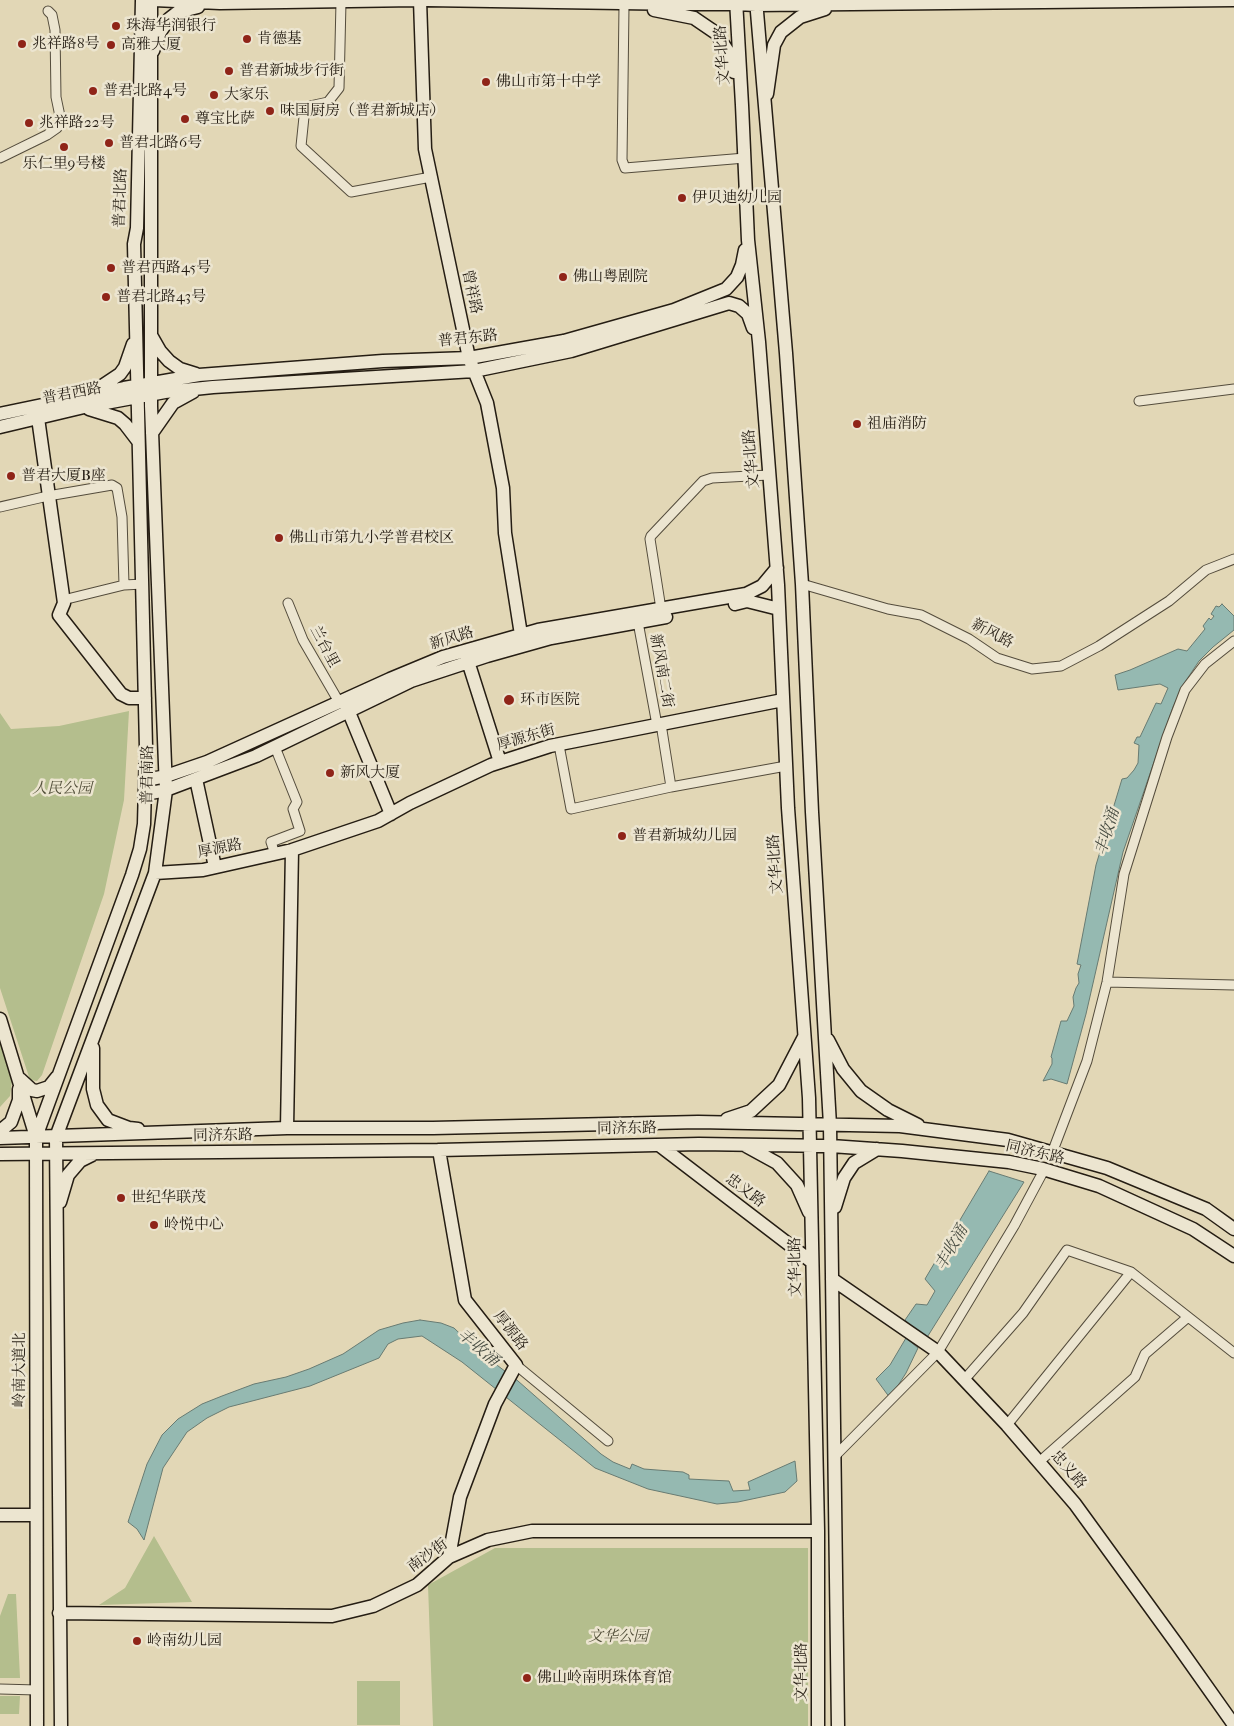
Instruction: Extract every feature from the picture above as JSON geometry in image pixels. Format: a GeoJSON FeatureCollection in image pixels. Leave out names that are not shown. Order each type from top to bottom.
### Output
{"type":"FeatureCollection","features":[{"type":"Feature","properties":{"kind":"main road","name":"普君北路"},"geometry":{"type":"LineString","coordinates":[[137,392],[134,244],[137,228],[142,0]]}},
{"type":"Feature","properties":{"kind":"main road","name":"普君北路"},"geometry":{"type":"LineString","coordinates":[[151,389],[150,68],[153,0]]}},
{"type":"Feature","properties":{"kind":"main road"},"geometry":{"type":"LineString","coordinates":[[153,0],[220,3],[415,0]]}},
{"type":"Feature","properties":{"kind":"main road","name":"曾祥路"},"geometry":{"type":"LineString","coordinates":[[420,0],[426,149],[469,358],[487,403],[503,488],[505,533],[522,641]]}},
{"type":"Feature","properties":{"kind":"main road"},"geometry":{"type":"LineString","coordinates":[[427,0],[618,5],[736,2],[838,5],[1234,0]]}},
{"type":"Feature","properties":{"kind":"main road","name":"文华北路"},"geometry":{"type":"LineString","coordinates":[[736,2],[748,240],[759,342],[777,568],[786,766],[809,1124],[818,1531],[818,1726]]}},
{"type":"Feature","properties":{"kind":"main road"},"geometry":{"type":"LineString","coordinates":[[150,68],[154,46],[169,19],[178,12],[220,3]]}},
{"type":"Feature","properties":{"kind":"main road"},"geometry":{"type":"LineString","coordinates":[[756,3],[786,353],[802,584],[812,812],[831,1146],[838,1726]]}},
{"type":"Feature","properties":{"kind":"main road"},"geometry":{"type":"LineString","coordinates":[[618,5],[694,18],[716,33],[730,53],[742,105]]}},
{"type":"Feature","properties":{"kind":"main road"},"geometry":{"type":"LineString","coordinates":[[764,109],[774,45],[781,32],[800,16],[838,5]]}},
{"type":"Feature","properties":{"kind":"main road"},"geometry":{"type":"LineString","coordinates":[[748,240],[740,271],[726,289],[729,303],[739,306],[748,314],[759,342]]}},
{"type":"Feature","properties":{"kind":"main road","name":"普君东路"},"geometry":{"type":"LineString","coordinates":[[151,389],[199,374],[382,361],[469,358],[564,341],[674,310],[726,289]]}},
{"type":"Feature","properties":{"kind":"main road","name":"普君东路"},"geometry":{"type":"LineString","coordinates":[[151,389],[199,389],[474,371],[571,351],[729,303]]}},
{"type":"Feature","properties":{"kind":"main road"},"geometry":{"type":"LineString","coordinates":[[136,332],[125,368],[112,381],[84,402],[118,418],[138,441]]}},
{"type":"Feature","properties":{"kind":"main road"},"geometry":{"type":"LineString","coordinates":[[152,336],[160,351],[170,361],[180,369],[199,374]]}},
{"type":"Feature","properties":{"kind":"main road","name":"普君西路"},"geometry":{"type":"LineString","coordinates":[[0,414],[84,402],[151,389]]}},
{"type":"Feature","properties":{"kind":"main road","name":"普君南路"},"geometry":{"type":"LineString","coordinates":[[56,1136],[154,873],[159,851],[166,776],[151,389]]}},
{"type":"Feature","properties":{"kind":"main road"},"geometry":{"type":"LineString","coordinates":[[152,433],[172,403],[199,389]]}},
{"type":"Feature","properties":{"kind":"main road","name":"普君南路"},"geometry":{"type":"LineString","coordinates":[[36,1137],[140,849],[146,780],[143,584],[137,392]]}},
{"type":"Feature","properties":{"kind":"main road","name":"普君西路"},"geometry":{"type":"LineString","coordinates":[[0,427],[38,418],[84,402]]}},
{"type":"Feature","properties":{"kind":"main road"},"geometry":{"type":"LineString","coordinates":[[38,418],[63,600],[59,615],[121,694],[129,698],[145,698]]}},
{"type":"Feature","properties":{"kind":"main road","name":"新风路"},"geometry":{"type":"LineString","coordinates":[[522,641],[538,630],[746,594],[762,586],[777,568]]}},
{"type":"Feature","properties":{"kind":"main road","name":"新风路"},"geometry":{"type":"LineString","coordinates":[[146,780],[166,776],[207,762],[344,704],[411,680],[467,656],[522,641],[551,638],[747,601],[779,609]]}},
{"type":"Feature","properties":{"kind":"main road"},"geometry":{"type":"LineString","coordinates":[[467,656],[500,762]]}},
{"type":"Feature","properties":{"kind":"main road","name":"厚源东街"},"geometry":{"type":"LineString","coordinates":[[292,850],[378,821],[500,762],[560,745],[783,700]]}},
{"type":"Feature","properties":{"kind":"main road"},"geometry":{"type":"LineString","coordinates":[[344,704],[391,814]]}},
{"type":"Feature","properties":{"kind":"main road","name":"新风路"},"geometry":{"type":"LineString","coordinates":[[146,794],[166,790],[256,756],[275,747],[344,704]]}},
{"type":"Feature","properties":{"kind":"main road"},"geometry":{"type":"LineString","coordinates":[[196,779],[215,867]]}},
{"type":"Feature","properties":{"kind":"main road"},"geometry":{"type":"LineString","coordinates":[[287,1128],[292,850]]}},
{"type":"Feature","properties":{"kind":"main road","name":"厚源路"},"geometry":{"type":"LineString","coordinates":[[154,873],[203,870],[292,850]]}},
{"type":"Feature","properties":{"kind":"main road","name":"岭南大道北"},"geometry":{"type":"LineString","coordinates":[[0,1019],[36,1137],[37,1726]]}},
{"type":"Feature","properties":{"kind":"main road"},"geometry":{"type":"LineString","coordinates":[[825,1035],[843,1069],[861,1091],[888,1110],[930,1130]]}},
{"type":"Feature","properties":{"kind":"main road"},"geometry":{"type":"LineString","coordinates":[[94,1036],[93,1089],[97,1105],[108,1120],[129,1128],[163,1132]]}},
{"type":"Feature","properties":{"kind":"main road"},"geometry":{"type":"LineString","coordinates":[[714,1122],[751,1112],[778,1085],[804,1037]]}},
{"type":"Feature","properties":{"kind":"main road"},"geometry":{"type":"LineString","coordinates":[[18,1076],[26,1086],[37,1091],[49,1086],[60,1074]]}},
{"type":"Feature","properties":{"kind":"main road"},"geometry":{"type":"LineString","coordinates":[[0,1131],[11,1122],[19,1100],[18,1076]]}},
{"type":"Feature","properties":{"kind":"main road","name":"同济东路"},"geometry":{"type":"LineString","coordinates":[[0,1138],[287,1128],[433,1128],[714,1122],[900,1126],[1008,1140],[1107,1168],[1206,1209],[1234,1229]]}},
{"type":"Feature","properties":{"kind":"main road"},"geometry":{"type":"LineString","coordinates":[[56,1136],[61,1726]]}},
{"type":"Feature","properties":{"kind":"main road"},"geometry":{"type":"LineString","coordinates":[[744,1144],[776,1163],[797,1184],[812,1219]]}},
{"type":"Feature","properties":{"kind":"main road","name":"同济东路"},"geometry":{"type":"LineString","coordinates":[[0,1154],[439,1150],[744,1144],[877,1149],[1008,1162],[1099,1186],[1193,1229],[1234,1256]]}},
{"type":"Feature","properties":{"kind":"main road","name":"忠义路"},"geometry":{"type":"LineString","coordinates":[[659,1145],[812,1262]]}},
{"type":"Feature","properties":{"kind":"main road"},"geometry":{"type":"LineString","coordinates":[[832,1218],[844,1178],[854,1163],[877,1149]]}},
{"type":"Feature","properties":{"kind":"main road","name":"厚源路"},"geometry":{"type":"LineString","coordinates":[[439,1150],[465,1300],[513,1370]]}},
{"type":"Feature","properties":{"kind":"main road"},"geometry":{"type":"LineString","coordinates":[[57,1214],[68,1175],[80,1161],[96,1154]]}},
{"type":"Feature","properties":{"kind":"main road","name":"忠义路"},"geometry":{"type":"LineString","coordinates":[[832,1279],[935,1350],[1007,1425],[1075,1504],[1232,1718]]}},
{"type":"Feature","properties":{"kind":"main road"},"geometry":{"type":"LineString","coordinates":[[449,1557],[460,1497],[495,1404],[513,1370]]}},
{"type":"Feature","properties":{"kind":"main road"},"geometry":{"type":"LineString","coordinates":[[36,1414],[41,1403],[50,1402],[53,1413],[53,1439],[58,1453]]}},
{"type":"Feature","properties":{"kind":"main road"},"geometry":{"type":"LineString","coordinates":[[0,1515],[36,1515]]}},
{"type":"Feature","properties":{"kind":"main road","name":"南沙街"},"geometry":{"type":"LineString","coordinates":[[59,1613],[332,1616],[373,1606],[416,1585],[449,1557],[488,1540],[532,1531],[818,1531]]}},
{"type":"Feature","properties":{"kind":"street"},"geometry":{"type":"LineString","coordinates":[[341,2],[339,88],[328,102],[305,107],[302,146],[351,192],[431,177]]}},
{"type":"Feature","properties":{"kind":"street"},"geometry":{"type":"LineString","coordinates":[[618,5],[622,160],[626,168],[744,158]]}},
{"type":"Feature","properties":{"kind":"street"},"geometry":{"type":"LineString","coordinates":[[0,158],[47,135],[57,128],[61,121],[56,97],[55,30],[52,15],[48,11]]}},
{"type":"Feature","properties":{"kind":"street"},"geometry":{"type":"LineString","coordinates":[[1139,401],[1234,389]]}},
{"type":"Feature","properties":{"kind":"street"},"geometry":{"type":"LineString","coordinates":[[661,609],[651,536],[703,480],[769,475]]}},
{"type":"Feature","properties":{"kind":"street"},"geometry":{"type":"LineString","coordinates":[[0,507],[48,496],[112,485],[116,488],[122,517],[124,585]]}},
{"type":"Feature","properties":{"kind":"street","name":"新风路"},"geometry":{"type":"LineString","coordinates":[[802,584],[888,610],[921,615],[969,639],[997,658],[1032,669],[1061,666],[1099,646],[1169,602],[1206,570],[1234,559]]}},
{"type":"Feature","properties":{"kind":"street"},"geometry":{"type":"LineString","coordinates":[[63,600],[124,585],[143,584]]}},
{"type":"Feature","properties":{"kind":"street","name":"兰台里"},"geometry":{"type":"LineString","coordinates":[[288,602],[303,640],[344,704]]}},
{"type":"Feature","properties":{"kind":"street","name":"新风南二街"},"geometry":{"type":"LineString","coordinates":[[638,622],[671,787]]}},
{"type":"Feature","properties":{"kind":"street"},"geometry":{"type":"LineString","coordinates":[[1052,1152],[1087,1061],[1107,982],[1124,874],[1167,737],[1185,690],[1205,664],[1234,641]]}},
{"type":"Feature","properties":{"kind":"street"},"geometry":{"type":"LineString","coordinates":[[560,745],[571,809],[671,787],[786,766]]}},
{"type":"Feature","properties":{"kind":"street"},"geometry":{"type":"LineString","coordinates":[[275,747],[297,802],[293,809],[300,831],[271,842],[275,854]]}},
{"type":"Feature","properties":{"kind":"street"},"geometry":{"type":"LineString","coordinates":[[1107,982],[1234,985]]}},
{"type":"Feature","properties":{"kind":"street"},"geometry":{"type":"LineString","coordinates":[[834,1456],[935,1350],[1014,1226],[1044,1170]]}},
{"type":"Feature","properties":{"kind":"street"},"geometry":{"type":"LineString","coordinates":[[964,1380],[1023,1313],[1067,1250],[1130,1272],[1234,1353]]}},
{"type":"Feature","properties":{"kind":"street"},"geometry":{"type":"LineString","coordinates":[[1007,1425],[1130,1272]]}},
{"type":"Feature","properties":{"kind":"street"},"geometry":{"type":"LineString","coordinates":[[1039,1462],[1135,1377],[1145,1354],[1188,1317]]}},
{"type":"Feature","properties":{"kind":"street"},"geometry":{"type":"LineString","coordinates":[[513,1370],[608,1441]]}},
{"type":"Feature","properties":{"kind":"street"},"geometry":{"type":"LineString","coordinates":[[0,1689],[37,1690]]}},
{"type":"Feature","properties":{"kind":"green space","name":"人民公园"},"geometry":{"type":"Polygon","coordinates":[[[129,711],[124,800],[104,894],[42,1075],[37,1081],[30,1080],[0,988],[0,713],[11,729],[59,726],[129,711]]]}},
{"type":"Feature","properties":{"kind":"green space"},"geometry":{"type":"Polygon","coordinates":[[[0,1037],[11,1065],[12,1081],[10,1096],[0,1107],[0,1037]]]}},
{"type":"Feature","properties":{"kind":"green space"},"geometry":{"type":"Polygon","coordinates":[[[154,1536],[192,1602],[99,1605],[125,1588],[154,1536]]]}},
{"type":"Feature","properties":{"kind":"green space","name":"文华公园"},"geometry":{"type":"Polygon","coordinates":[[[495,1548],[808,1548],[808,1726],[433,1726],[428,1585],[495,1548]]]}},
{"type":"Feature","properties":{"kind":"green space"},"geometry":{"type":"Polygon","coordinates":[[[8,1594],[16,1594],[20,1678],[0,1678],[0,1616],[8,1594]]]}},
{"type":"Feature","properties":{"kind":"green space"},"geometry":{"type":"Polygon","coordinates":[[[357,1681],[400,1681],[400,1725],[357,1725],[357,1681]]]}},
{"type":"Feature","properties":{"kind":"green space"},"geometry":{"type":"Polygon","coordinates":[[[0,1696],[20,1696],[19,1714],[0,1714],[0,1696]]]}},
{"type":"Feature","properties":{"kind":"water","name":"丰收涌"},"geometry":{"type":"Polygon","coordinates":[[[1222,604],[1234,616],[1234,630],[1199,661],[1185,682],[1173,707],[1123,852],[1086,1014],[1067,1084],[1051,1079],[1043,1081],[1052,1064],[1051,1057],[1061,1021],[1067,1021],[1074,1006],[1073,997],[1079,983],[1078,974],[1081,965],[1077,964],[1096,865],[1122,779],[1127,778],[1138,763],[1139,745],[1134,743],[1137,737],[1140,737],[1156,703],[1161,704],[1168,688],[1160,684],[1118,690],[1115,675],[1178,649],[1187,651],[1205,629],[1203,626],[1209,618],[1211,620],[1214,616],[1211,614],[1216,606],[1219,607],[1222,604]]]}},
{"type":"Feature","properties":{"kind":"water","name":"丰收涌"},"geometry":{"type":"Polygon","coordinates":[[[989,1171],[1024,1182],[926,1339],[905,1320],[916,1304],[927,1305],[935,1291],[925,1279],[989,1171]]]}},
{"type":"Feature","properties":{"kind":"water"},"geometry":{"type":"Polygon","coordinates":[[[420,1320],[441,1323],[454,1328],[477,1350],[518,1381],[601,1454],[613,1462],[630,1469],[632,1464],[644,1469],[683,1472],[689,1475],[689,1479],[729,1481],[733,1491],[750,1490],[748,1482],[795,1461],[797,1481],[785,1492],[738,1502],[717,1504],[648,1489],[595,1468],[462,1362],[422,1336],[398,1339],[388,1344],[379,1358],[310,1386],[229,1407],[207,1418],[187,1432],[163,1468],[144,1540],[137,1529],[128,1522],[147,1464],[162,1435],[178,1419],[202,1404],[222,1396],[254,1384],[286,1377],[343,1354],[379,1330],[420,1320]]]}},
{"type":"Feature","properties":{"kind":"water"},"geometry":{"type":"Polygon","coordinates":[[[906,1338],[918,1348],[906,1373],[890,1398],[876,1379],[890,1365],[906,1338]]]}},
{"type":"Feature","properties":{"kind":"place","name":"珠海华润银行"},"geometry":{"type":"Point","coordinates":[116,26]}},
{"type":"Feature","properties":{"kind":"place","name":"肯德基"},"geometry":{"type":"Point","coordinates":[247,39]}},
{"type":"Feature","properties":{"kind":"place","name":"兆祥路8号"},"geometry":{"type":"Point","coordinates":[22,44]}},
{"type":"Feature","properties":{"kind":"place","name":"高雅大厦"},"geometry":{"type":"Point","coordinates":[111,45]}},
{"type":"Feature","properties":{"kind":"place","name":"普君新城步行街"},"geometry":{"type":"Point","coordinates":[229,71]}},
{"type":"Feature","properties":{"kind":"place","name":"佛山市第十中学"},"geometry":{"type":"Point","coordinates":[486,82]}},
{"type":"Feature","properties":{"kind":"place","name":"普君北路4号"},"geometry":{"type":"Point","coordinates":[93,91]}},
{"type":"Feature","properties":{"kind":"place","name":"大家乐"},"geometry":{"type":"Point","coordinates":[214,95]}},
{"type":"Feature","properties":{"kind":"place","name":"味国厨房（普君新城店）"},"geometry":{"type":"Point","coordinates":[270,111]}},
{"type":"Feature","properties":{"kind":"place","name":"尊宝比萨"},"geometry":{"type":"Point","coordinates":[185,119]}},
{"type":"Feature","properties":{"kind":"place","name":"兆祥路22号"},"geometry":{"type":"Point","coordinates":[29,123]}},
{"type":"Feature","properties":{"kind":"place","name":"普君北路6号"},"geometry":{"type":"Point","coordinates":[109,143]}},
{"type":"Feature","properties":{"kind":"place","name":"乐仁里9号楼"},"geometry":{"type":"Point","coordinates":[64,147]}},
{"type":"Feature","properties":{"kind":"place","name":"伊贝迪幼儿园"},"geometry":{"type":"Point","coordinates":[682,198]}},
{"type":"Feature","properties":{"kind":"place","name":"普君西路45号"},"geometry":{"type":"Point","coordinates":[111,268]}},
{"type":"Feature","properties":{"kind":"place","name":"佛山粤剧院"},"geometry":{"type":"Point","coordinates":[563,277]}},
{"type":"Feature","properties":{"kind":"place","name":"普君北路43号"},"geometry":{"type":"Point","coordinates":[106,297]}},
{"type":"Feature","properties":{"kind":"place","name":"祖庙消防"},"geometry":{"type":"Point","coordinates":[857,424]}},
{"type":"Feature","properties":{"kind":"place","name":"普君大厦B座"},"geometry":{"type":"Point","coordinates":[11,476]}},
{"type":"Feature","properties":{"kind":"place","name":"佛山市第九小学普君校区"},"geometry":{"type":"Point","coordinates":[279,538]}},
{"type":"Feature","properties":{"kind":"place","name":"环市医院"},"geometry":{"type":"Point","coordinates":[509,700]}},
{"type":"Feature","properties":{"kind":"place","name":"新风大厦"},"geometry":{"type":"Point","coordinates":[330,773]}},
{"type":"Feature","properties":{"kind":"place","name":"普君新城幼儿园"},"geometry":{"type":"Point","coordinates":[622,836]}},
{"type":"Feature","properties":{"kind":"place","name":"世纪华联茂"},"geometry":{"type":"Point","coordinates":[121,1198]}},
{"type":"Feature","properties":{"kind":"place","name":"岭悦中心"},"geometry":{"type":"Point","coordinates":[154,1225]}},
{"type":"Feature","properties":{"kind":"place","name":"岭南幼儿园"},"geometry":{"type":"Point","coordinates":[137,1641]}},
{"type":"Feature","properties":{"kind":"place","name":"佛山岭南明珠体育馆"},"geometry":{"type":"Point","coordinates":[527,1678]}}]}
